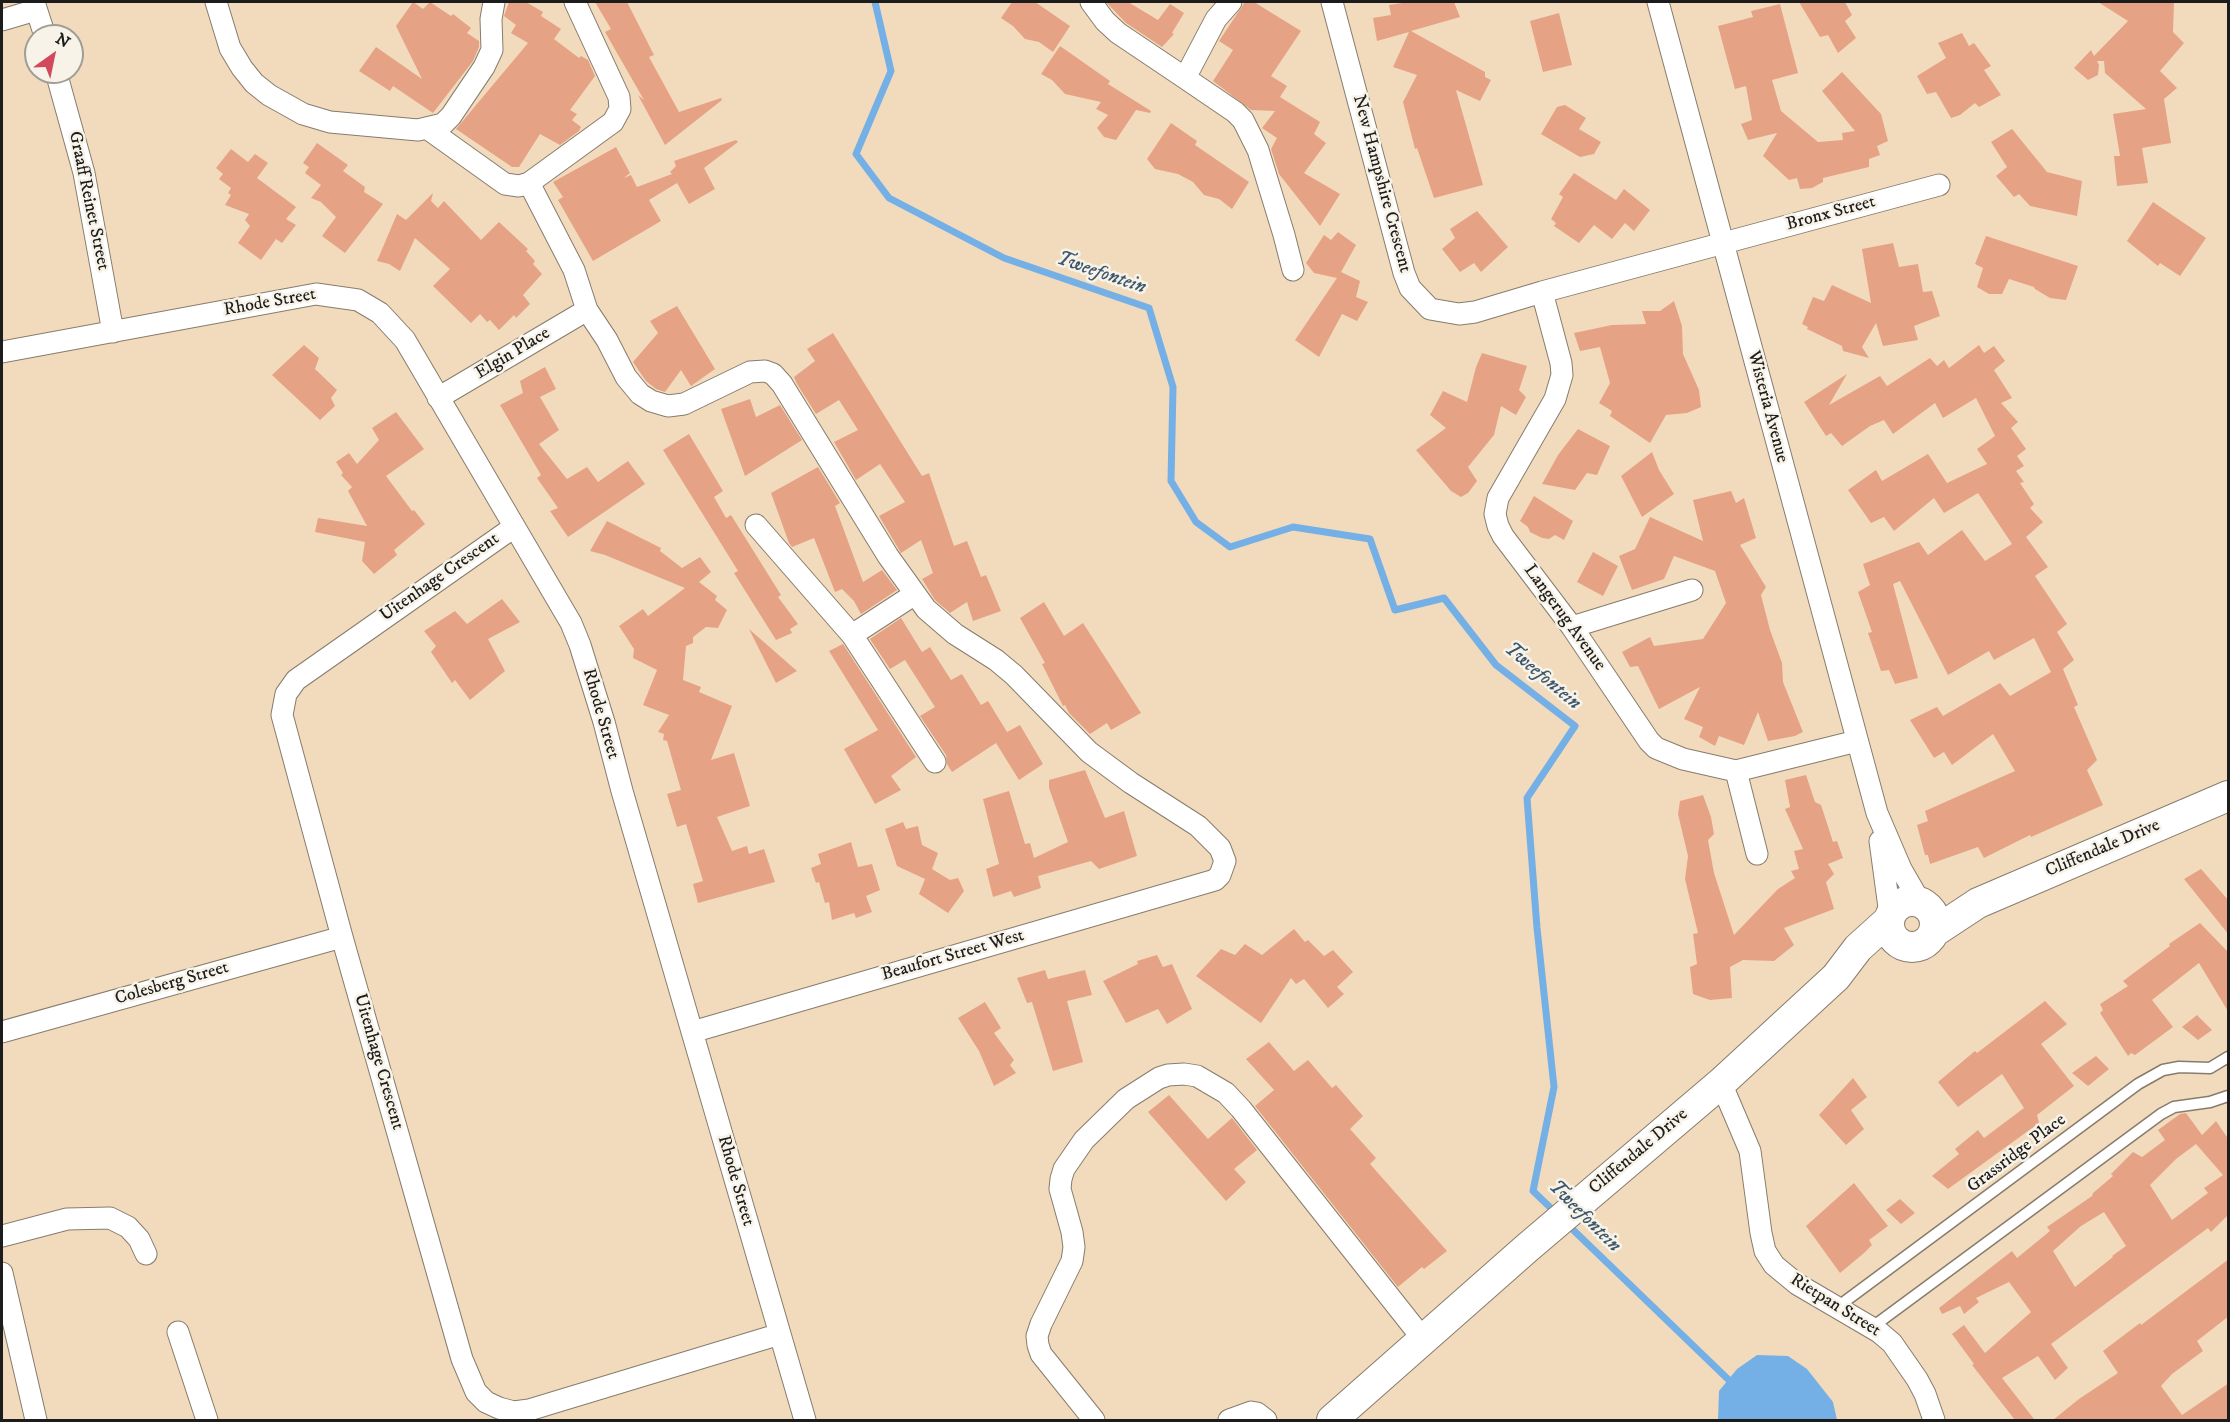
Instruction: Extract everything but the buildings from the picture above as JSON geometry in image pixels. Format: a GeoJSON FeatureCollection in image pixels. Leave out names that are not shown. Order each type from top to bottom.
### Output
{"type":"FeatureCollection","features":[{"type":"Feature","properties":{"kind":"street"},"geometry":{"type":"LineString","coordinates":[[216,2],[230,48],[242,68],[254,83],[286,106],[330,122],[400,129],[428,129],[443,124],[451,116],[484,67],[492,50],[491,20],[494,2]]}},
{"type":"Feature","properties":{"kind":"street"},"geometry":{"type":"LineString","coordinates":[[428,129],[505,184],[519,186],[529,183],[613,122],[620,109],[619,97],[575,2]]}},
{"type":"Feature","properties":{"kind":"street"},"geometry":{"type":"LineString","coordinates":[[1091,2],[1105,21],[1118,33],[1235,112],[1243,120],[1258,150],[1293,270]]}},
{"type":"Feature","properties":{"kind":"street"},"geometry":{"type":"LineString","coordinates":[[1185,78],[1216,19],[1231,2]]}},
{"type":"Feature","properties":{"kind":"street","name":"New Hampshire Crescent"},"geometry":{"type":"LineString","coordinates":[[1332,2],[1410,288],[1431,309],[1459,314],[1475,312],[1723,243]]}},
{"type":"Feature","properties":{"kind":"street","name":"Wisteria Avenue"},"geometry":{"type":"LineString","coordinates":[[1658,2],[1877,813],[1894,927]]}},
{"type":"Feature","properties":{"kind":"street"},"geometry":{"type":"LineString","coordinates":[[2,20],[35,6],[41,24]]}},
{"type":"Feature","properties":{"kind":"street","name":"Graaff Reinet Street"},"geometry":{"type":"LineString","coordinates":[[60,84],[89,195],[113,332]]}},
{"type":"Feature","properties":{"kind":"street"},"geometry":{"type":"LineString","coordinates":[[529,183],[574,270],[587,310],[607,340],[626,376],[640,394],[651,401],[668,406],[684,404],[750,372],[765,371],[773,374],[782,384],[888,556],[915,594],[852,635]]}},
{"type":"Feature","properties":{"kind":"street","name":"Bronx Street"},"geometry":{"type":"LineString","coordinates":[[1723,243],[1939,185]]}},
{"type":"Feature","properties":{"kind":"street","name":"Langerug Avenue"},"geometry":{"type":"LineString","coordinates":[[1542,292],[1561,363],[1560,385],[1555,399],[1502,489],[1495,514],[1503,536],[1572,627],[1649,741],[1664,752],[1683,759],[1736,771],[1857,741]]}},
{"type":"Feature","properties":{"kind":"street","name":"Rhode Street"},"geometry":{"type":"LineString","coordinates":[[2,352],[316,294],[358,300],[396,328],[571,623],[580,645],[805,1420]]}},
{"type":"Feature","properties":{"kind":"street","name":"Elgin Place"},"geometry":{"type":"LineString","coordinates":[[438,398],[587,310]]}},
{"type":"Feature","properties":{"kind":"street"},"geometry":{"type":"LineString","coordinates":[[756,525],[852,635],[935,762]]}},
{"type":"Feature","properties":{"kind":"street","name":"Uitenhage Crescent"},"geometry":{"type":"LineString","coordinates":[[514,527],[312,667],[296,680],[286,694],[282,715],[342,937],[462,1359],[476,1392],[486,1402],[514,1412],[529,1410],[780,1334]]}},
{"type":"Feature","properties":{"kind":"street"},"geometry":{"type":"LineString","coordinates":[[1572,627],[1692,590]]}},
{"type":"Feature","properties":{"kind":"street","name":"Beaufort Street West"},"geometry":{"type":"LineString","coordinates":[[692,1032],[1215,880],[1220,875],[1225,861],[1220,848],[1198,826],[1131,783],[1089,752],[1030,689],[996,660],[938,622],[915,594]]}},
{"type":"Feature","properties":{"kind":"street"},"geometry":{"type":"LineString","coordinates":[[1736,771],[1757,854]]}},
{"type":"Feature","properties":{"kind":"street","name":"Cliffendale Drive"},"geometry":{"type":"LineString","coordinates":[[1926,913],[1978,903],[2229,796]]}},
{"type":"Feature","properties":{"kind":"street","name":"Wisteria Avenue"},"geometry":{"type":"LineString","coordinates":[[1877,813],[1901,869],[1926,913]]}},
{"type":"Feature","properties":{"kind":"street"},"geometry":{"type":"LineString","coordinates":[[1902,903],[1926,913],[1925,943],[1911,947],[1894,927],[1902,903]]}},
{"type":"Feature","properties":{"kind":"street","name":"Cliffendale Drive"},"geometry":{"type":"LineString","coordinates":[[1332,1420],[1572,1209],[1721,1083],[1836,977],[1858,948],[1894,927]]}},
{"type":"Feature","properties":{"kind":"street","name":"Colesberg Street"},"geometry":{"type":"LineString","coordinates":[[2,1032],[342,937]]}},
{"type":"Feature","properties":{"kind":"street"},"geometry":{"type":"LineString","coordinates":[[1094,1420],[1041,1354],[1038,1345],[1037,1336],[1041,1324],[1072,1261],[1073,1254],[1072,1232],[1060,1189],[1061,1179],[1064,1169],[1084,1140],[1117,1107],[1159,1078],[1168,1075],[1197,1076],[1226,1093],[1242,1109],[1423,1339]]}},
{"type":"Feature","properties":{"kind":"street","name":"Rietpan Street"},"geometry":{"type":"LineString","coordinates":[[1721,1083],[1750,1151],[1765,1251],[1774,1265],[1788,1278],[1892,1343],[1900,1352],[1925,1394],[1934,1420]]}},
{"type":"Feature","properties":{"kind":"street"},"geometry":{"type":"LineString","coordinates":[[2,1236],[67,1219],[110,1218],[128,1227],[139,1239],[146,1254]]}},
{"type":"Feature","properties":{"kind":"street"},"geometry":{"type":"LineString","coordinates":[[2,1273],[13,1337],[36,1420]]}},
{"type":"Feature","properties":{"kind":"street"},"geometry":{"type":"LineString","coordinates":[[178,1332],[207,1420]]}},
{"type":"Feature","properties":{"kind":"street"},"geometry":{"type":"LineString","coordinates":[[1229,1420],[1251,1412],[1257,1413],[1266,1420]]}},
{"type":"Feature","properties":{"kind":"lane","name":"Grassridge Place"},"geometry":{"type":"LineString","coordinates":[[1836,1309],[2138,1084],[2163,1070],[2179,1067],[2210,1068],[2229,1056]]}},
{"type":"Feature","properties":{"kind":"lane"},"geometry":{"type":"LineString","coordinates":[[1871,1328],[2161,1114],[2174,1107],[2210,1102],[2229,1096]]}},
{"type":"Feature","properties":{"kind":"water"},"geometry":{"type":"Polygon","coordinates":[[[1757,1355],[1788,1356],[1807,1369],[1833,1402],[1837,1420],[1718,1420],[1719,1391],[1737,1369],[1757,1355]]]}},
{"type":"Feature","properties":{"kind":"waterway","name":"Tweefontein"},"geometry":{"type":"LineString","coordinates":[[875,2],[891,71],[856,154],[889,198],[1004,258],[1149,308],[1173,387],[1171,481],[1196,522],[1230,547],[1293,527],[1370,539],[1395,610],[1444,598],[1496,665],[1575,726],[1527,798],[1537,928],[1554,1087],[1533,1191],[1556,1213]]}},
{"type":"Feature","properties":{"kind":"waterway","name":"Tweefontein"},"geometry":{"type":"LineString","coordinates":[[1566,1223],[1735,1386]]}}]}
